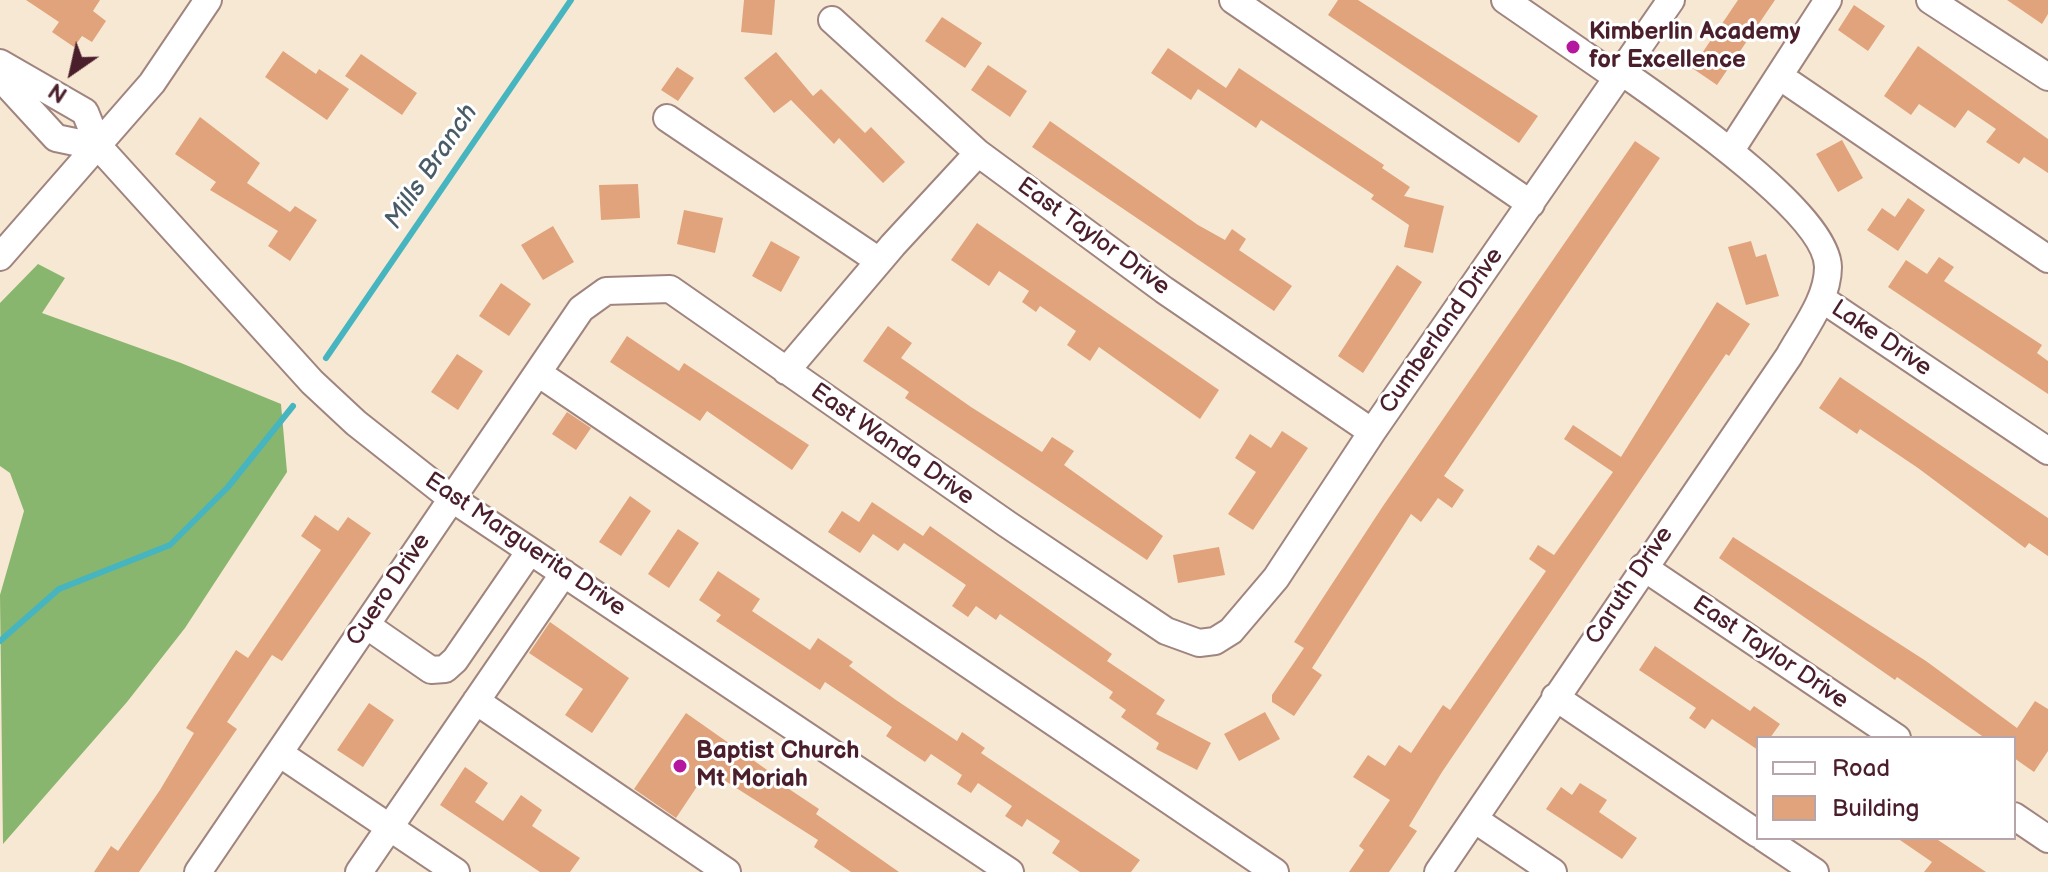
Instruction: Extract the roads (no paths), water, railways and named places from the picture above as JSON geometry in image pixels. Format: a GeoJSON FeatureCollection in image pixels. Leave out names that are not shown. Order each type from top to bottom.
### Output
{"type":"FeatureCollection","features":[{"type":"Feature","properties":{"kind":"street"},"geometry":{"type":"LineString","coordinates":[[0,257],[152,83],[208,0]]}},
{"type":"Feature","properties":{"kind":"street"},"geometry":{"type":"LineString","coordinates":[[1233,0],[1531,204]]}},
{"type":"Feature","properties":{"kind":"street","name":"Lake Drive"},"geometry":{"type":"LineString","coordinates":[[1505,0],[1731,150],[1778,193],[1816,240],[1828,265],[1822,299],[2048,451]]}},
{"type":"Feature","properties":{"kind":"street","name":"Cumberland Drive"},"geometry":{"type":"LineString","coordinates":[[1199,643],[1215,641],[1231,631],[1276,578],[1372,432],[1671,0]]}},
{"type":"Feature","properties":{"kind":"street"},"geometry":{"type":"LineString","coordinates":[[1731,150],[1828,0]]}},
{"type":"Feature","properties":{"kind":"street"},"geometry":{"type":"LineString","coordinates":[[1930,0],[2048,77]]}},
{"type":"Feature","properties":{"kind":"street","name":"East Taylor Drive"},"geometry":{"type":"LineString","coordinates":[[832,20],[978,153],[1164,290],[1372,432]]}},
{"type":"Feature","properties":{"kind":"street","name":"East Marguerita Drive"},"geometry":{"type":"LineString","coordinates":[[0,63],[85,112],[99,147],[312,382],[356,423],[451,498],[1010,872]]}},
{"type":"Feature","properties":{"kind":"street"},"geometry":{"type":"LineString","coordinates":[[0,77],[56,138],[99,147]]}},
{"type":"Feature","properties":{"kind":"street"},"geometry":{"type":"LineString","coordinates":[[1791,84],[2048,259]]}},
{"type":"Feature","properties":{"kind":"street"},"geometry":{"type":"LineString","coordinates":[[667,118],[879,261]]}},
{"type":"Feature","properties":{"kind":"street"},"geometry":{"type":"LineString","coordinates":[[786,371],[879,261],[978,153]]}},
{"type":"Feature","properties":{"kind":"street","name":"East Wanda Drive"},"geometry":{"type":"LineString","coordinates":[[581,309],[606,291],[670,289],[1166,631],[1199,643]]}},
{"type":"Feature","properties":{"kind":"street","name":"Caruth Drive"},"geometry":{"type":"LineString","coordinates":[[1438,872],[1789,356],[1822,299]]}},
{"type":"Feature","properties":{"kind":"street","name":"Cuero Drive"},"geometry":{"type":"LineString","coordinates":[[198,872],[581,309]]}},
{"type":"Feature","properties":{"kind":"street"},"geometry":{"type":"LineString","coordinates":[[538,373],[1275,872]]}},
{"type":"Feature","properties":{"kind":"street"},"geometry":{"type":"LineString","coordinates":[[366,625],[431,670],[445,669],[455,660],[530,551]]}},
{"type":"Feature","properties":{"kind":"street","name":"East Taylor Drive"},"geometry":{"type":"LineString","coordinates":[[1643,567],[1894,736]]}},
{"type":"Feature","properties":{"kind":"street"},"geometry":{"type":"LineString","coordinates":[[359,872],[564,573]]}},
{"type":"Feature","properties":{"kind":"street"},"geometry":{"type":"LineString","coordinates":[[1555,697],[1756,833]]}},
{"type":"Feature","properties":{"kind":"street"},"geometry":{"type":"LineString","coordinates":[[476,701],[727,872]]}},
{"type":"Feature","properties":{"kind":"street"},"geometry":{"type":"LineString","coordinates":[[279,753],[456,872]]}},
{"type":"Feature","properties":{"kind":"street"},"geometry":{"type":"LineString","coordinates":[[2016,817],[2048,839]]}},
{"type":"Feature","properties":{"kind":"street"},"geometry":{"type":"LineString","coordinates":[[1474,819],[1553,872]]}},
{"type":"Feature","properties":{"kind":"street"},"geometry":{"type":"LineString","coordinates":[[1767,840],[1815,872]]}},
{"type":"Feature","properties":{"kind":"waterway","name":"Mills Branch"},"geometry":{"type":"LineString","coordinates":[[326,358],[571,0]]}},
{"type":"Feature","properties":{"kind":"waterway","name":"Mills Branch"},"geometry":{"type":"LineString","coordinates":[[0,641],[59,589],[170,545],[228,487],[293,406]]}},
{"type":"Feature","properties":{"kind":"place","name":"Kimberlin Academy for Excellence"},"geometry":{"type":"Point","coordinates":[1573,47]}},
{"type":"Feature","properties":{"kind":"place","name":"Baptist Church Mt Moriah"},"geometry":{"type":"Point","coordinates":[680,766]}}]}
